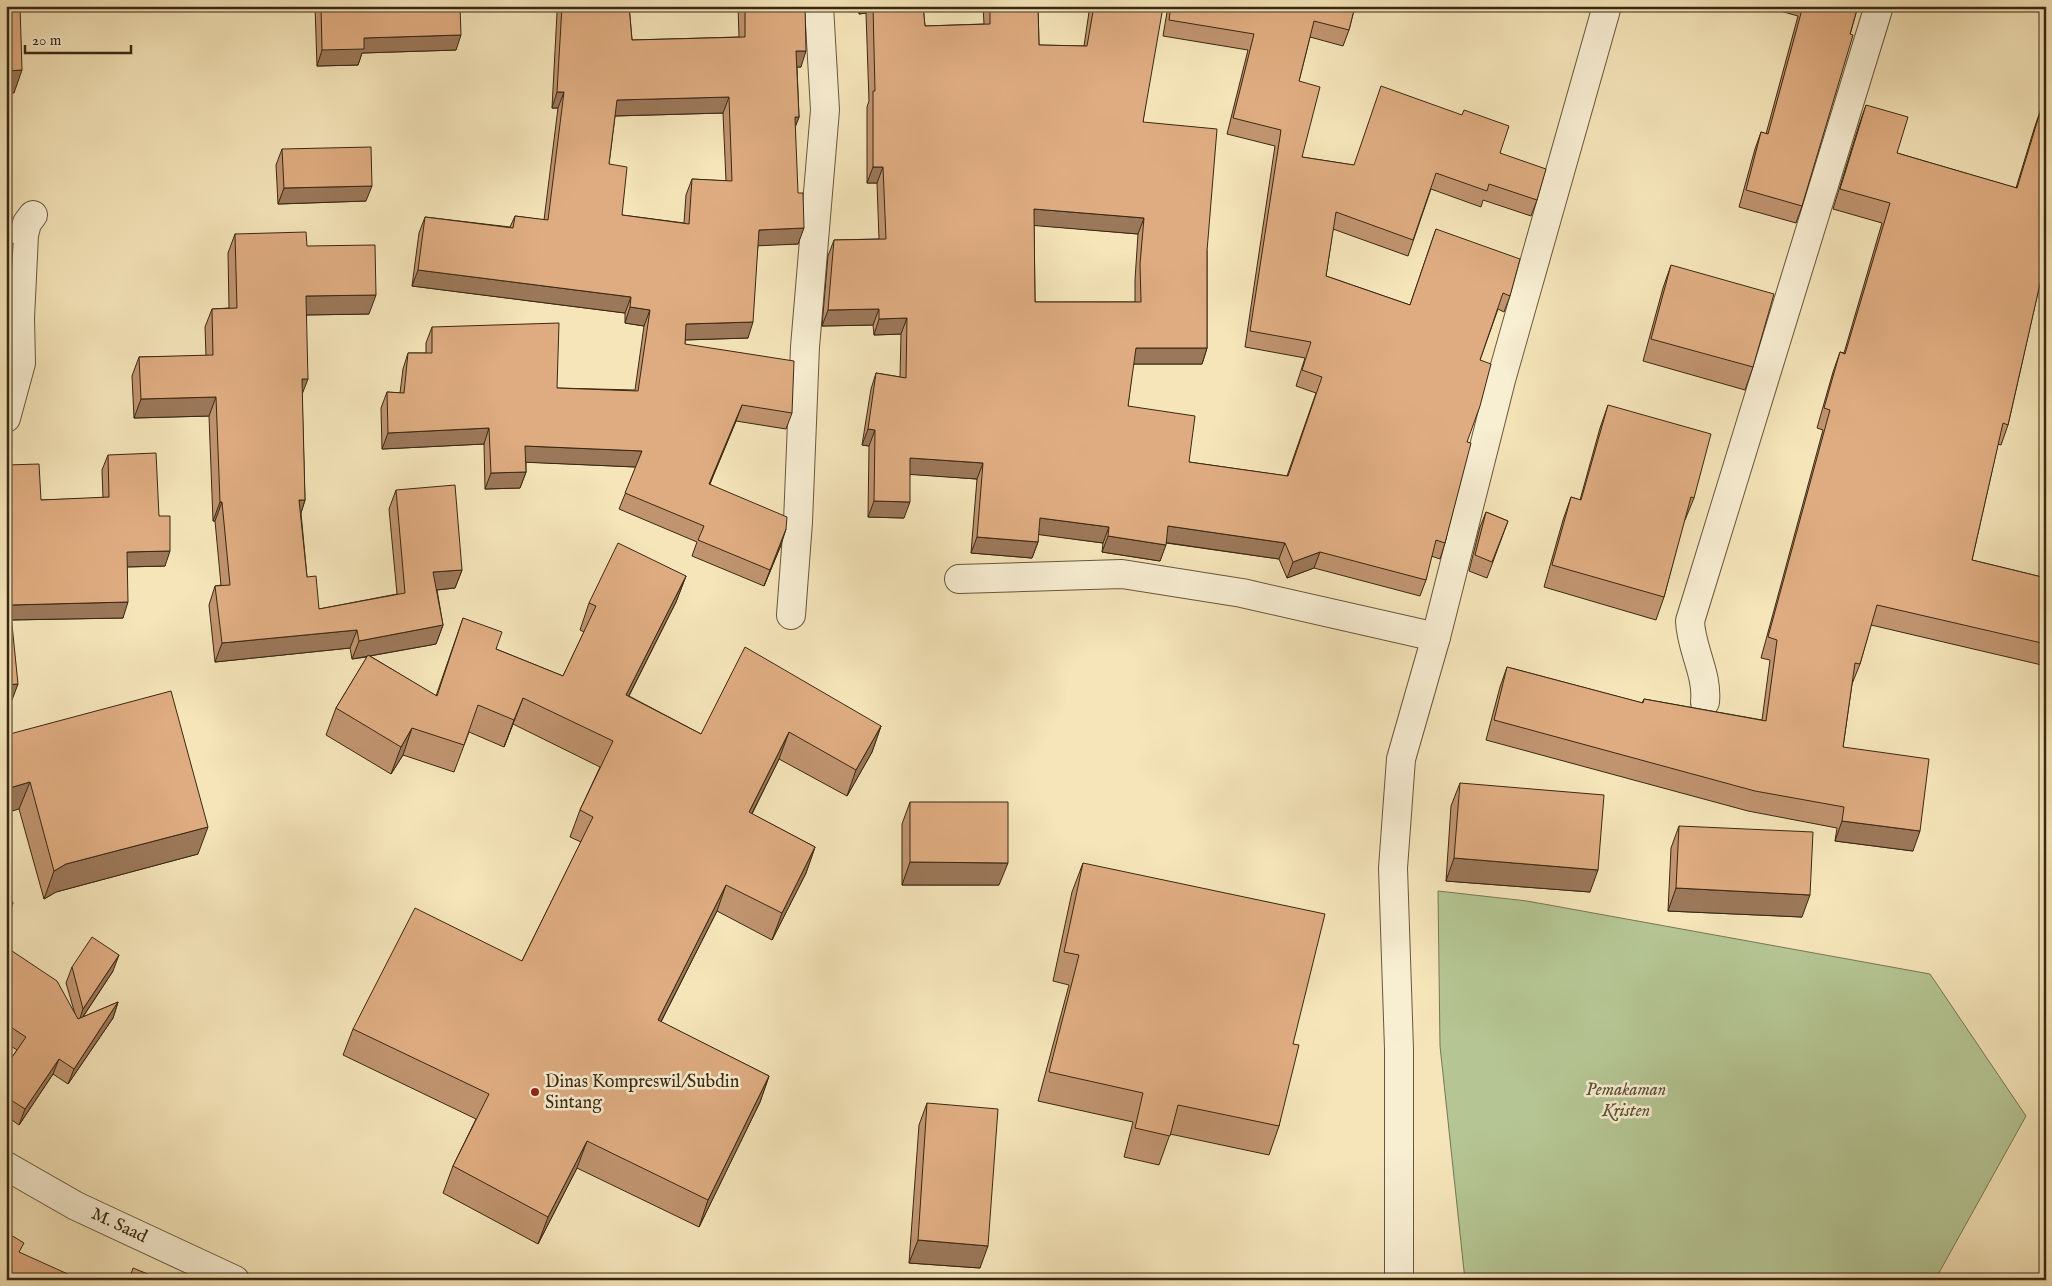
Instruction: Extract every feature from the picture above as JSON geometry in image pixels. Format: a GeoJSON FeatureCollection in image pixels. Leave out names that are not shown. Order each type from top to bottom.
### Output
{"type":"FeatureCollection","features":[{"type":"Feature","properties":{"kind":"street"},"geometry":{"type":"LineString","coordinates":[[791,615],[798,522],[805,347],[825,110],[819,6]]}},
{"type":"Feature","properties":{"kind":"street"},"geometry":{"type":"LineString","coordinates":[[1399,1280],[1399,1048],[1393,868],[1401,759],[1407,732],[1436,637],[1502,380],[1607,6]]}},
{"type":"Feature","properties":{"kind":"street"},"geometry":{"type":"LineString","coordinates":[[1705,702],[1704,681],[1690,638],[1690,622],[1879,6]]}},
{"type":"Feature","properties":{"kind":"street"},"geometry":{"type":"LineString","coordinates":[[6,418],[20,362],[24,235],[27,223],[33,215]]}},
{"type":"Feature","properties":{"kind":"street"},"geometry":{"type":"LineString","coordinates":[[960,579],[1122,574],[1242,593],[1436,637]]}},
{"type":"Feature","properties":{"kind":"street","name":"M. Saad"},"geometry":{"type":"LineString","coordinates":[[6,1166],[76,1206],[235,1280]]}},
{"type":"Feature","properties":{"kind":"green space","name":"Pemakaman Kristen"},"geometry":{"type":"Polygon","coordinates":[[[1438,891],[1527,901],[1930,974],[2026,1116],[1935,1280],[1465,1280],[1440,1046],[1438,891]]]}},
{"type":"Feature","properties":{"kind":"building"},"geometry":{"type":"Polygon","coordinates":[[[6,6],[20,6],[22,70],[6,71],[6,6]]]}},
{"type":"Feature","properties":{"kind":"building"},"geometry":{"type":"Polygon","coordinates":[[[321,6],[460,6],[461,35],[364,38],[364,49],[322,50],[321,6]]]}},
{"type":"Feature","properties":{"kind":"building"},"geometry":{"type":"Polygon","coordinates":[[[562,6],[629,6],[632,40],[745,37],[745,6],[805,6],[806,51],[796,51],[799,117],[795,117],[798,193],[803,193],[804,228],[759,230],[753,322],[686,324],[685,344],[794,361],[792,413],[742,405],[709,484],[787,517],[786,529],[770,570],[698,540],[704,526],[625,493],[642,451],[525,446],[526,472],[491,473],[489,428],[388,433],[387,392],[404,393],[408,353],[432,353],[432,327],[559,323],[557,388],[638,391],[650,310],[630,307],[631,297],[418,270],[425,217],[513,228],[515,216],[548,220],[564,92],[557,92],[562,6]],[[729,97],[617,100],[609,164],[627,167],[622,215],[689,224],[692,179],[732,181],[729,97]]]}},
{"type":"Feature","properties":{"kind":"building"},"geometry":{"type":"Polygon","coordinates":[[[873,6],[923,6],[925,26],[990,24],[990,6],[1038,6],[1039,45],[1087,46],[1094,6],[1163,7],[1143,122],[1217,129],[1207,251],[1207,348],[1136,348],[1128,406],[1195,416],[1189,462],[1288,476],[1322,377],[1302,370],[1311,342],[1250,331],[1281,130],[1233,118],[1254,34],[1169,20],[1171,6],[1355,6],[1349,30],[1314,21],[1299,81],[1320,87],[1302,157],[1354,165],[1381,86],[1462,115],[1464,110],[1509,126],[1500,153],[1546,169],[1537,200],[1489,184],[1487,191],[1436,173],[1413,240],[1336,212],[1326,276],[1410,305],[1436,229],[1520,259],[1510,296],[1503,293],[1480,360],[1491,364],[1480,406],[1467,442],[1471,443],[1445,543],[1436,540],[1426,580],[1320,552],[1293,562],[1285,543],[1168,526],[1166,545],[1108,536],[1109,527],[1040,518],[1038,542],[977,537],[983,463],[910,458],[910,502],[874,501],[875,430],[868,429],[876,373],[906,378],[907,318],[879,319],[879,309],[828,310],[834,240],[886,239],[883,167],[873,167],[873,91],[875,91],[873,6]],[[1034,209],[1035,302],[1141,302],[1140,264],[1144,218],[1034,209]]]}},
{"type":"Feature","properties":{"kind":"building"},"geometry":{"type":"Polygon","coordinates":[[[1803,6],[1858,6],[1850,34],[1853,35],[1802,206],[1746,190],[1761,132],[1768,134],[1803,6]]]}},
{"type":"Feature","properties":{"kind":"building"},"geometry":{"type":"Polygon","coordinates":[[[1866,105],[1908,117],[1897,153],[2017,188],[2042,106],[2046,107],[2046,263],[2008,425],[2003,423],[1972,560],[2046,578],[2046,644],[1877,605],[1860,664],[1855,663],[1843,747],[1929,759],[1920,831],[1842,821],[1844,807],[1755,791],[1494,720],[1507,667],[1643,703],[1644,699],[1766,721],[1777,640],[1768,637],[1830,410],[1824,408],[1840,352],[1845,354],[1890,203],[1840,189],[1866,105]]]}},
{"type":"Feature","properties":{"kind":"building"},"geometry":{"type":"Polygon","coordinates":[[[371,147],[372,186],[284,188],[282,149],[371,147]]]}},
{"type":"Feature","properties":{"kind":"building"},"geometry":{"type":"Polygon","coordinates":[[[306,232],[307,246],[375,245],[376,295],[306,296],[308,379],[302,379],[305,500],[299,500],[307,577],[316,576],[319,609],[405,593],[396,490],[455,485],[462,570],[433,572],[443,625],[359,641],[357,630],[222,643],[215,586],[230,585],[222,502],[220,502],[216,397],[141,399],[139,357],[213,355],[212,309],[237,308],[235,234],[306,232]]]}},
{"type":"Feature","properties":{"kind":"building"},"geometry":{"type":"Polygon","coordinates":[[[6,243],[13,243],[11,284],[6,284],[6,243]]]}},
{"type":"Feature","properties":{"kind":"building"},"geometry":{"type":"Polygon","coordinates":[[[1671,265],[1774,294],[1753,367],[1651,339],[1671,265]]]}},
{"type":"Feature","properties":{"kind":"building"},"geometry":{"type":"Polygon","coordinates":[[[1608,405],[1711,434],[1694,498],[1691,497],[1664,597],[1552,565],[1571,497],[1581,500],[1608,405]]]}},
{"type":"Feature","properties":{"kind":"building"},"geometry":{"type":"Polygon","coordinates":[[[156,453],[159,516],[170,516],[170,551],[127,552],[128,602],[10,605],[18,684],[6,685],[6,465],[39,464],[41,500],[109,497],[108,455],[156,453]]]}},
{"type":"Feature","properties":{"kind":"building"},"geometry":{"type":"Polygon","coordinates":[[[1486,512],[1508,521],[1492,562],[1475,555],[1486,512]]]}},
{"type":"Feature","properties":{"kind":"building"},"geometry":{"type":"Polygon","coordinates":[[[618,543],[686,576],[626,695],[701,734],[745,647],[881,726],[856,770],[789,732],[749,812],[815,847],[782,913],[726,885],[658,1020],[769,1076],[708,1200],[587,1141],[548,1217],[453,1166],[489,1094],[353,1029],[415,908],[522,961],[593,817],[580,810],[613,741],[523,698],[514,720],[478,705],[464,745],[412,728],[401,747],[336,708],[368,655],[437,696],[463,618],[502,632],[496,649],[563,676],[596,606],[589,603],[618,543]]]}},
{"type":"Feature","properties":{"kind":"building"},"geometry":{"type":"Polygon","coordinates":[[[171,691],[208,827],[66,864],[54,871],[30,782],[6,789],[6,735],[171,691]]]}},
{"type":"Feature","properties":{"kind":"building"},"geometry":{"type":"Polygon","coordinates":[[[1460,783],[1604,795],[1598,870],[1454,858],[1460,783]]]}},
{"type":"Feature","properties":{"kind":"building"},"geometry":{"type":"Polygon","coordinates":[[[910,802],[1008,802],[1008,863],[910,862],[910,802]]]}},
{"type":"Feature","properties":{"kind":"building"},"geometry":{"type":"Polygon","coordinates":[[[1679,826],[1813,832],[1810,895],[1676,888],[1679,826]]]}},
{"type":"Feature","properties":{"kind":"building"},"geometry":{"type":"Polygon","coordinates":[[[1083,863],[1325,914],[1293,1044],[1299,1045],[1279,1126],[1178,1105],[1170,1136],[1135,1128],[1143,1093],[1049,1072],[1079,955],[1064,952],[1083,863]]]}},
{"type":"Feature","properties":{"kind":"building"},"geometry":{"type":"Polygon","coordinates":[[[6,890],[13,903],[6,907],[6,890]]]}},
{"type":"Feature","properties":{"kind":"building"},"geometry":{"type":"Polygon","coordinates":[[[92,937],[119,955],[83,1009],[72,967],[92,937]]]}},
{"type":"Feature","properties":{"kind":"building"},"geometry":{"type":"Polygon","coordinates":[[[12,951],[57,981],[78,1019],[118,1002],[74,1069],[59,1059],[25,1109],[6,1097],[6,1066],[26,1037],[6,1024],[6,959],[12,951]]]}},
{"type":"Feature","properties":{"kind":"building"},"geometry":{"type":"Polygon","coordinates":[[[927,1103],[998,1109],[988,1246],[918,1240],[927,1103]]]}},
{"type":"Feature","properties":{"kind":"building"},"geometry":{"type":"Polygon","coordinates":[[[6,1232],[24,1243],[19,1252],[81,1280],[6,1280],[6,1232]]]}},
{"type":"Feature","properties":{"kind":"building"},"geometry":{"type":"Polygon","coordinates":[[[133,1268],[160,1279],[129,1280],[133,1268]]]}},
{"type":"Feature","properties":{"kind":"building"},"geometry":{"type":"Polygon","coordinates":[[[2046,1274],[2046,1280],[2040,1280],[2046,1274]]]}},
{"type":"Feature","properties":{"kind":"place","name":"Dinas Kompreswil/Subdin Sintang"},"geometry":{"type":"Point","coordinates":[535,1092]}}]}
